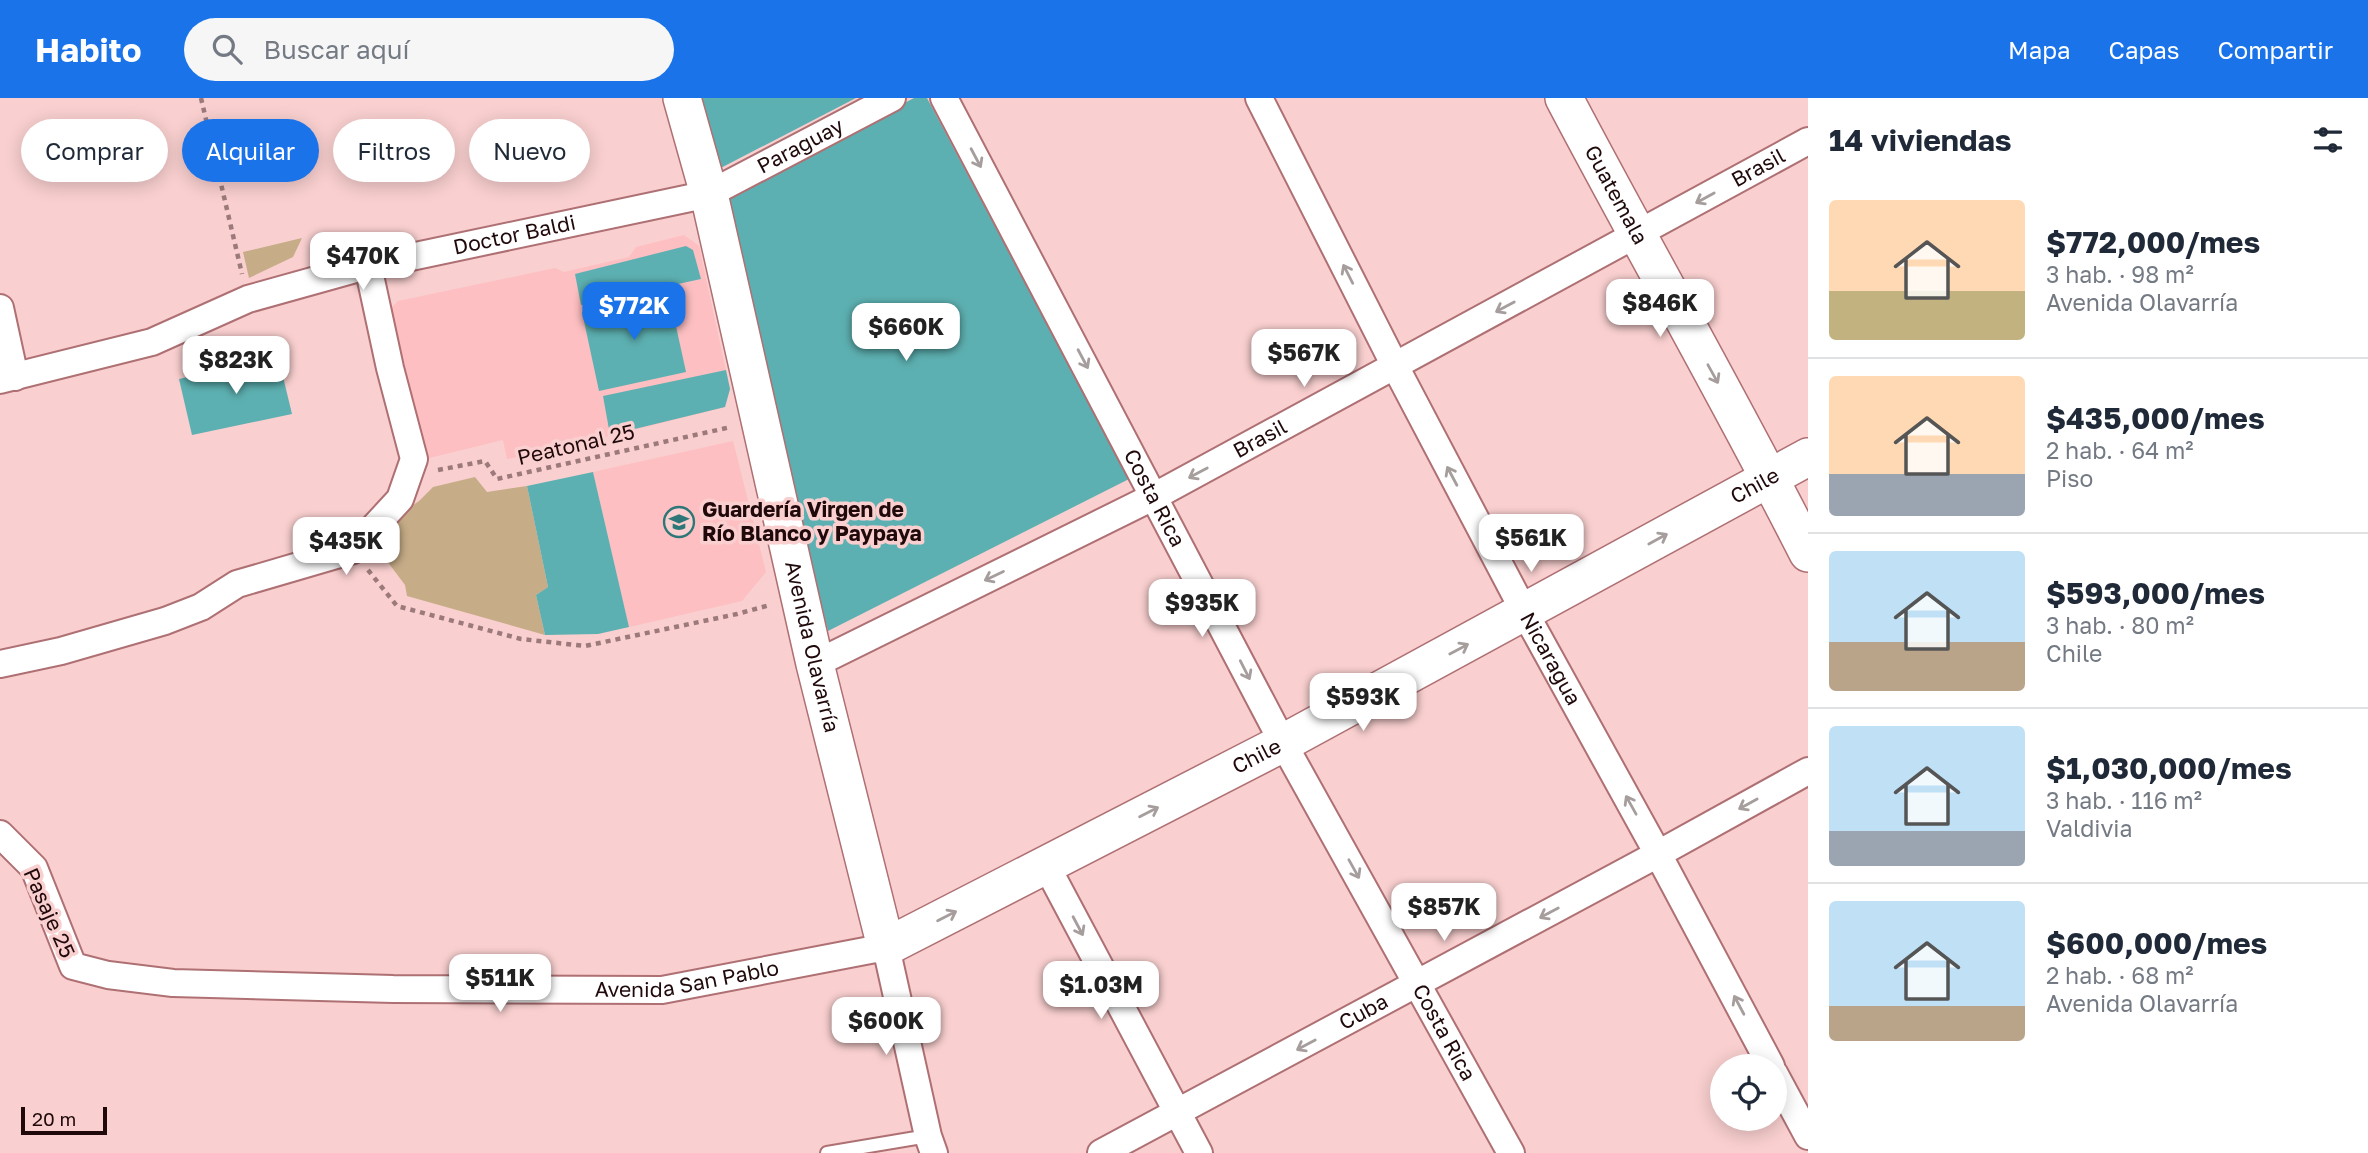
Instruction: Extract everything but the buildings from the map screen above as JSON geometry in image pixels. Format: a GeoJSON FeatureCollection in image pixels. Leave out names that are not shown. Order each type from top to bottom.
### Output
{"type":"FeatureCollection","features":[{"type":"Feature","properties":{"kind":"street","name":"Avenida Olavarría"},"geometry":{"type":"LineString","coordinates":[[682,98],[709,194],[815,664],[886,947],[931,1145]]}},
{"type":"Feature","properties":{"kind":"street","name":"Paraguay"},"geometry":{"type":"LineString","coordinates":[[709,194],[892,98]]}},
{"type":"Feature","properties":{"kind":"street","name":"Costa Rica"},"geometry":{"type":"LineString","coordinates":[[944,98],[1283,743],[1511,1153]]}},
{"type":"Feature","properties":{"kind":"street","name":"Nicaragua"},"geometry":{"type":"LineString","coordinates":[[1259,98],[1395,366],[1525,613],[1658,854],[1764,1054]]}},
{"type":"Feature","properties":{"kind":"street","name":"Guatemala"},"geometry":{"type":"LineString","coordinates":[[1564,98],[1770,477],[1808,553]]}},
{"type":"Feature","properties":{"kind":"street","name":"Brasil"},"geometry":{"type":"LineString","coordinates":[[815,664],[1155,496],[1808,141]]}},
{"type":"Feature","properties":{"kind":"street","name":"Doctor Baldi"},"geometry":{"type":"LineString","coordinates":[[8,379],[152,342],[248,299],[368,266],[709,194]]}},
{"type":"Feature","properties":{"kind":"street"},"geometry":{"type":"LineString","coordinates":[[0,664],[61,651],[165,621],[201,607],[237,584],[353,550],[400,499],[414,459],[368,266]]}},
{"type":"Feature","properties":{"kind":"street"},"geometry":{"type":"LineString","coordinates":[[0,308],[8,379]]}},
{"type":"Feature","properties":{"kind":"street","name":"Chile"},"geometry":{"type":"LineString","coordinates":[[886,947],[1283,743],[1808,457]]}},
{"type":"Feature","properties":{"kind":"street","name":"Cuba"},"geometry":{"type":"LineString","coordinates":[[1101,1153],[1808,771]]}},
{"type":"Feature","properties":{"kind":"street","name":"Pasaje 25"},"geometry":{"type":"LineString","coordinates":[[0,834],[34,868],[73,966],[108,975]]}},
{"type":"Feature","properties":{"kind":"street"},"geometry":{"type":"LineString","coordinates":[[1046,865],[1199,1153]]}},
{"type":"Feature","properties":{"kind":"street","name":"Avenida San Pablo"},"geometry":{"type":"LineString","coordinates":[[108,975],[173,983],[228,985],[472,990],[662,990],[886,947]]}},
{"type":"Feature","properties":{"kind":"street"},"geometry":{"type":"LineString","coordinates":[[1787,1097],[1808,1136]]}},
{"type":"Feature","properties":{"kind":"lane"},"geometry":{"type":"LineString","coordinates":[[827,1153],[931,1145]]}},
{"type":"Feature","properties":{"kind":"path"},"geometry":{"type":"LineString","coordinates":[[201,98],[248,299]]}},
{"type":"Feature","properties":{"kind":"path","name":"Peatonal 25"},"geometry":{"type":"LineString","coordinates":[[408,475],[485,461],[497,479],[760,420]]}},
{"type":"Feature","properties":{"kind":"path"},"geometry":{"type":"LineString","coordinates":[[353,550],[397,606],[521,639],[585,646],[737,614],[801,597]]}},
{"type":"Feature","properties":{"kind":"shaded area"},"geometry":{"type":"Polygon","coordinates":[[[684,235],[699,246],[730,389],[725,407],[550,451],[507,459],[503,440],[425,459],[391,308],[398,301],[555,268],[564,272],[629,257],[636,247],[684,235]]]}},
{"type":"Feature","properties":{"kind":"shaded area"},"geometry":{"type":"Polygon","coordinates":[[[302,238],[293,257],[249,278],[243,252],[302,238]]]}},
{"type":"Feature","properties":{"kind":"shaded area","name":"Guardería Virgen de Río Blanco y Paypaya"},"geometry":{"type":"Polygon","coordinates":[[[733,441],[766,572],[742,601],[629,627],[593,472],[733,441]]]}},
{"type":"Feature","properties":{"kind":"shaded area"},"geometry":{"type":"Polygon","coordinates":[[[475,477],[487,492],[527,486],[548,587],[536,595],[545,635],[407,596],[405,585],[387,561],[396,517],[433,487],[475,477]]]}},
{"type":"Feature","properties":{"kind":"place","name":"Guardería Virgen de Río Blanco y Paypaya"},"geometry":{"type":"Point","coordinates":[679,522]}}]}
